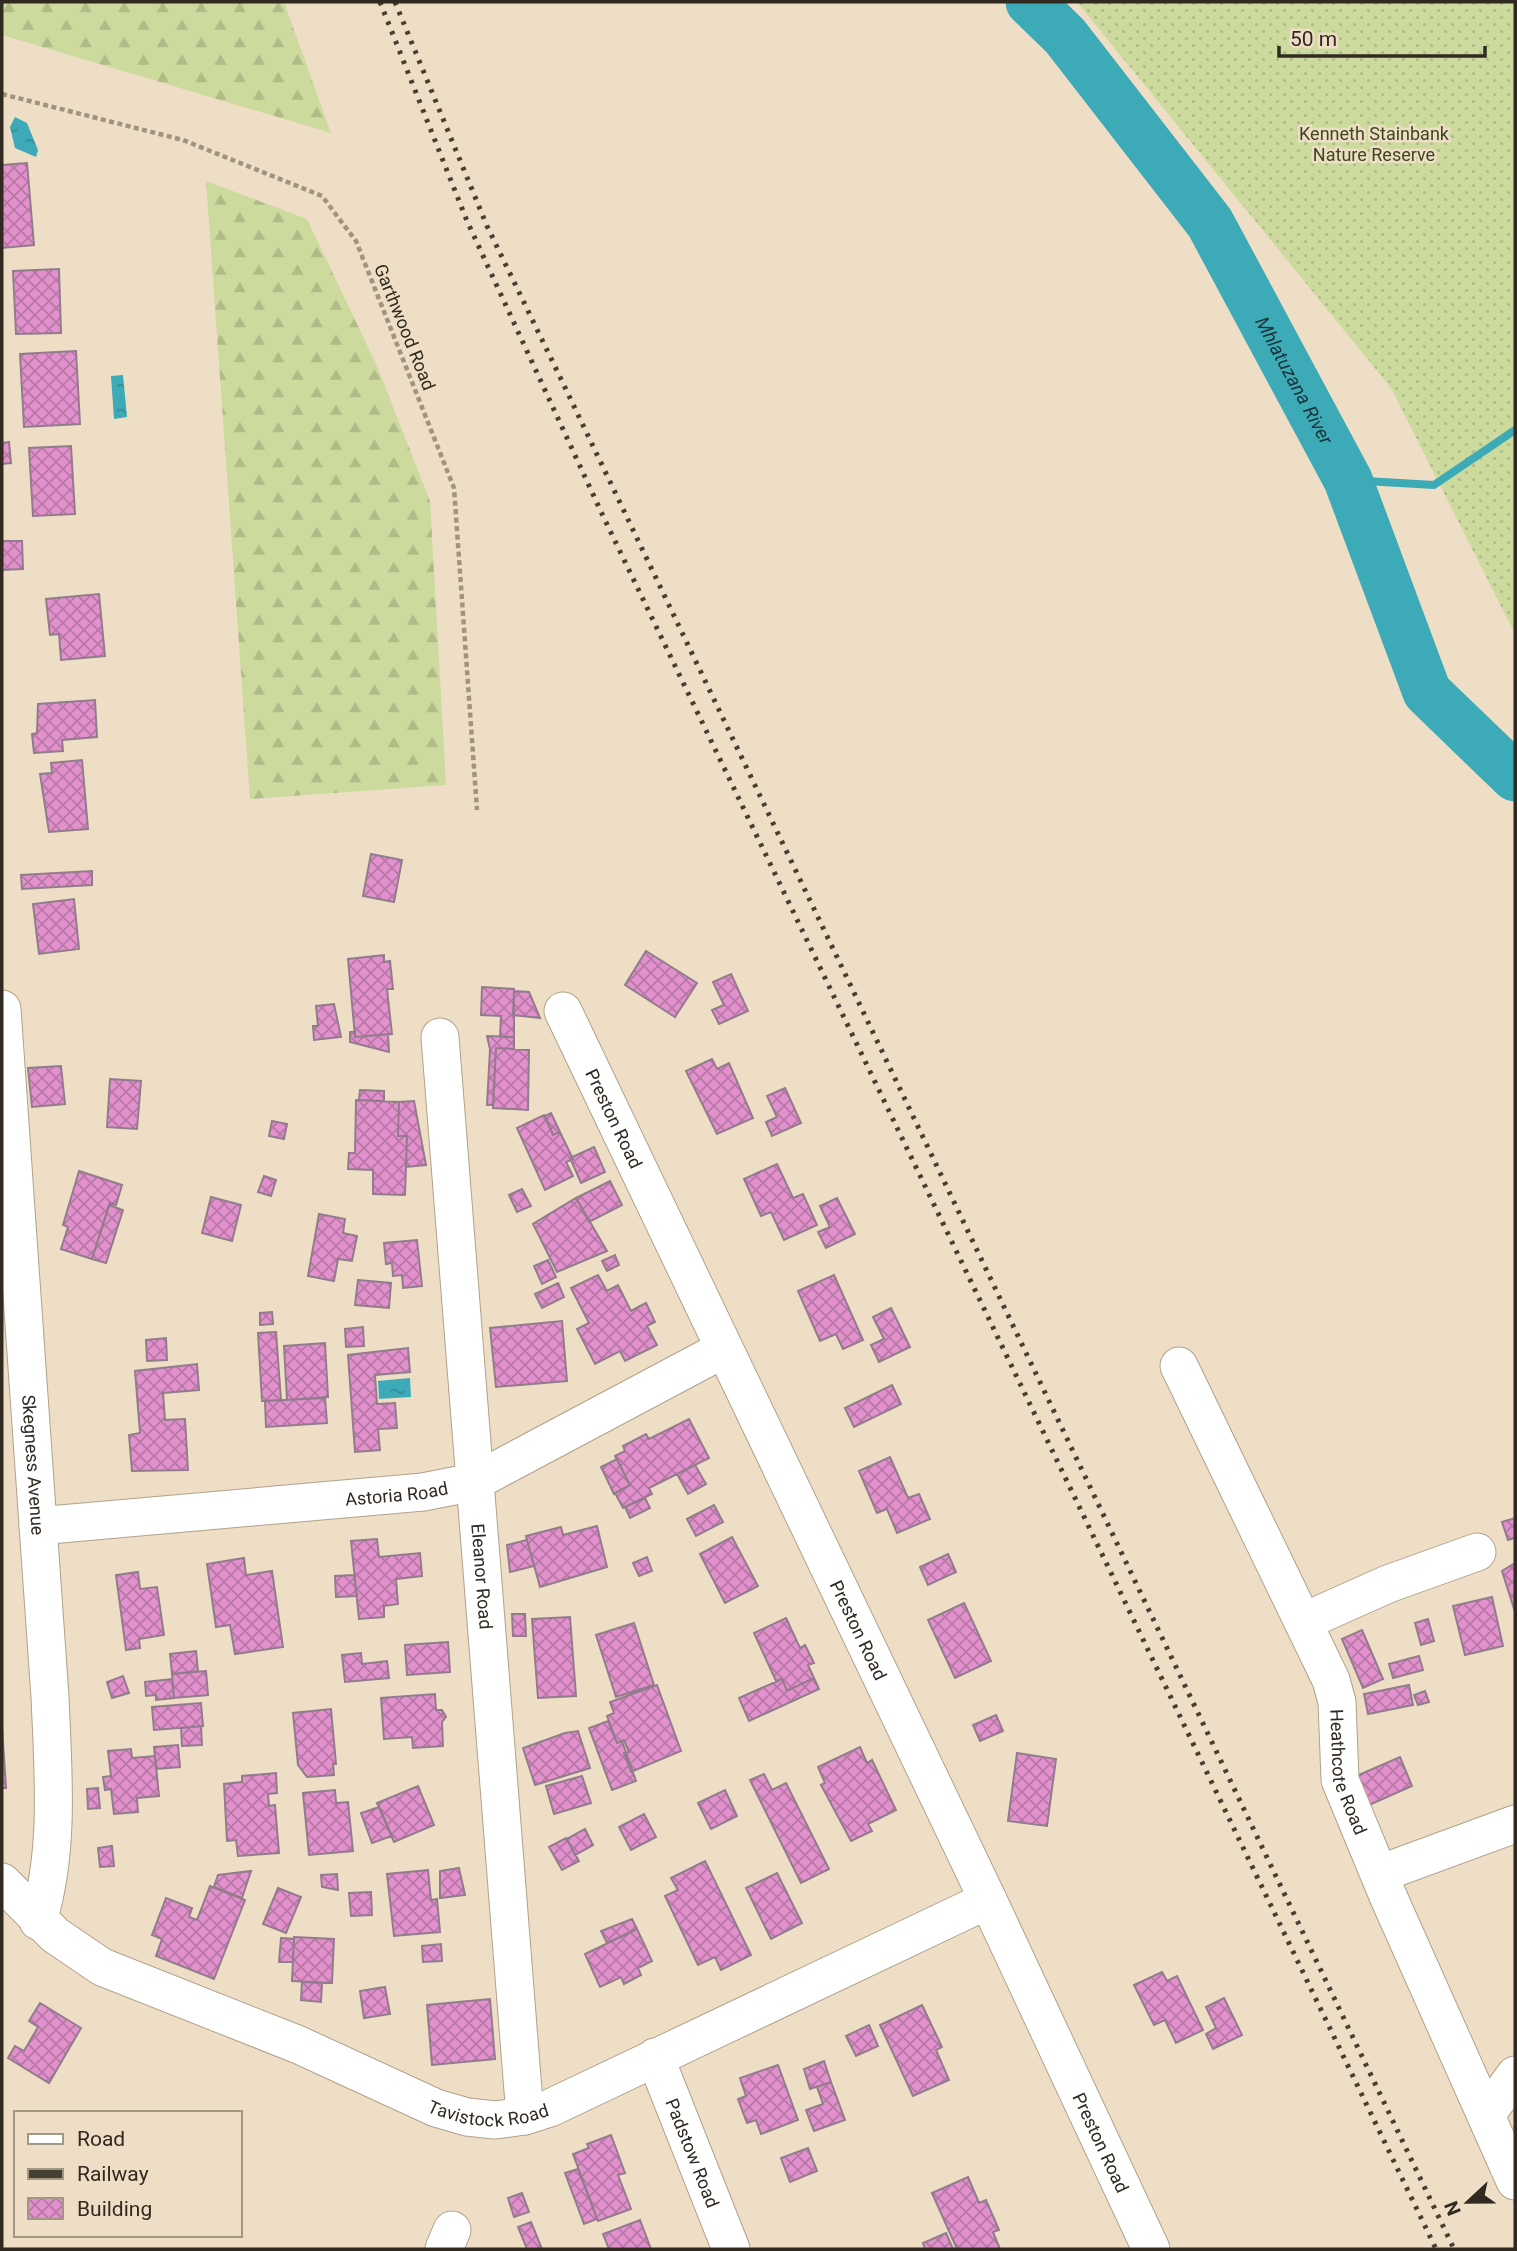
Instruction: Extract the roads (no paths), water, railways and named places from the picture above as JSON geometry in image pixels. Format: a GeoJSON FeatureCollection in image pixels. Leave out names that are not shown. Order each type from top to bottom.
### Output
{"type":"FeatureCollection","features":[{"type":"Feature","properties":{"kind":"street","name":"Skegness Avenue"},"geometry":{"type":"LineString","coordinates":[[2,1009],[53,1771],[49,1885],[38,1921]]}},
{"type":"Feature","properties":{"kind":"street","name":"Preston Road"},"geometry":{"type":"LineString","coordinates":[[563,1012],[722,1350],[988,1900],[1151,2249]]}},
{"type":"Feature","properties":{"kind":"street","name":"Eleanor Road"},"geometry":{"type":"LineString","coordinates":[[440,1037],[526,2116]]}},
{"type":"Feature","properties":{"kind":"street","name":"Astoria Road"},"geometry":{"type":"LineString","coordinates":[[38,1526],[423,1492],[474,1482],[722,1350]]}},
{"type":"Feature","properties":{"kind":"street","name":"Heathcote Road"},"geometry":{"type":"LineString","coordinates":[[1179,1366],[1305,1621],[1331,1680],[1337,1702],[1340,1780],[1515,2181]]}},
{"type":"Feature","properties":{"kind":"street"},"geometry":{"type":"LineString","coordinates":[[1305,1621],[1388,1584],[1477,1552]]}},
{"type":"Feature","properties":{"kind":"street"},"geometry":{"type":"LineString","coordinates":[[1379,1874],[1515,1824]]}},
{"type":"Feature","properties":{"kind":"street","name":"Tavistock Road"},"geometry":{"type":"LineString","coordinates":[[2,1882],[38,1921],[102,1967],[299,2045],[436,2108],[467,2117],[495,2120],[526,2116],[550,2108],[988,1900]]}},
{"type":"Feature","properties":{"kind":"street","name":"Padstow Road"},"geometry":{"type":"LineString","coordinates":[[655,2057],[731,2249]]}},
{"type":"Feature","properties":{"kind":"street"},"geometry":{"type":"LineString","coordinates":[[1486,2115],[1515,2075]]}},
{"type":"Feature","properties":{"kind":"water"},"geometry":{"type":"Polygon","coordinates":[[[15,117],[27,123],[38,150],[36,157],[15,148],[10,127],[15,117]]]}},
{"type":"Feature","properties":{"kind":"water"},"geometry":{"type":"Polygon","coordinates":[[[123,375],[127,417],[114,419],[111,376],[123,375]]]}},
{"type":"Feature","properties":{"kind":"water"},"geometry":{"type":"Polygon","coordinates":[[[410,1378],[411,1397],[379,1399],[378,1381],[410,1378]]]}},
{"type":"Feature","properties":{"kind":"waterway","name":"Mhlatuzana River"},"geometry":{"type":"LineString","coordinates":[[1030,2],[1065,36],[1210,223],[1348,480],[1427,692],[1515,777]]}},
{"type":"Feature","properties":{"kind":"waterway"},"geometry":{"type":"LineString","coordinates":[[1348,480],[1434,485],[1515,430]]}},
{"type":"Feature","properties":{"kind":"railway"},"geometry":{"type":"LineString","coordinates":[[380,2],[467,221],[603,516],[1436,2249]]}},
{"type":"Feature","properties":{"kind":"railway"},"geometry":{"type":"LineString","coordinates":[[395,2],[487,226],[1454,2249]]}},
{"type":"Feature","properties":{"kind":"park label","name":"Kenneth Stainbank Nature Reserve"},"geometry":{"type":"Point","coordinates":[1374,143]}}]}
